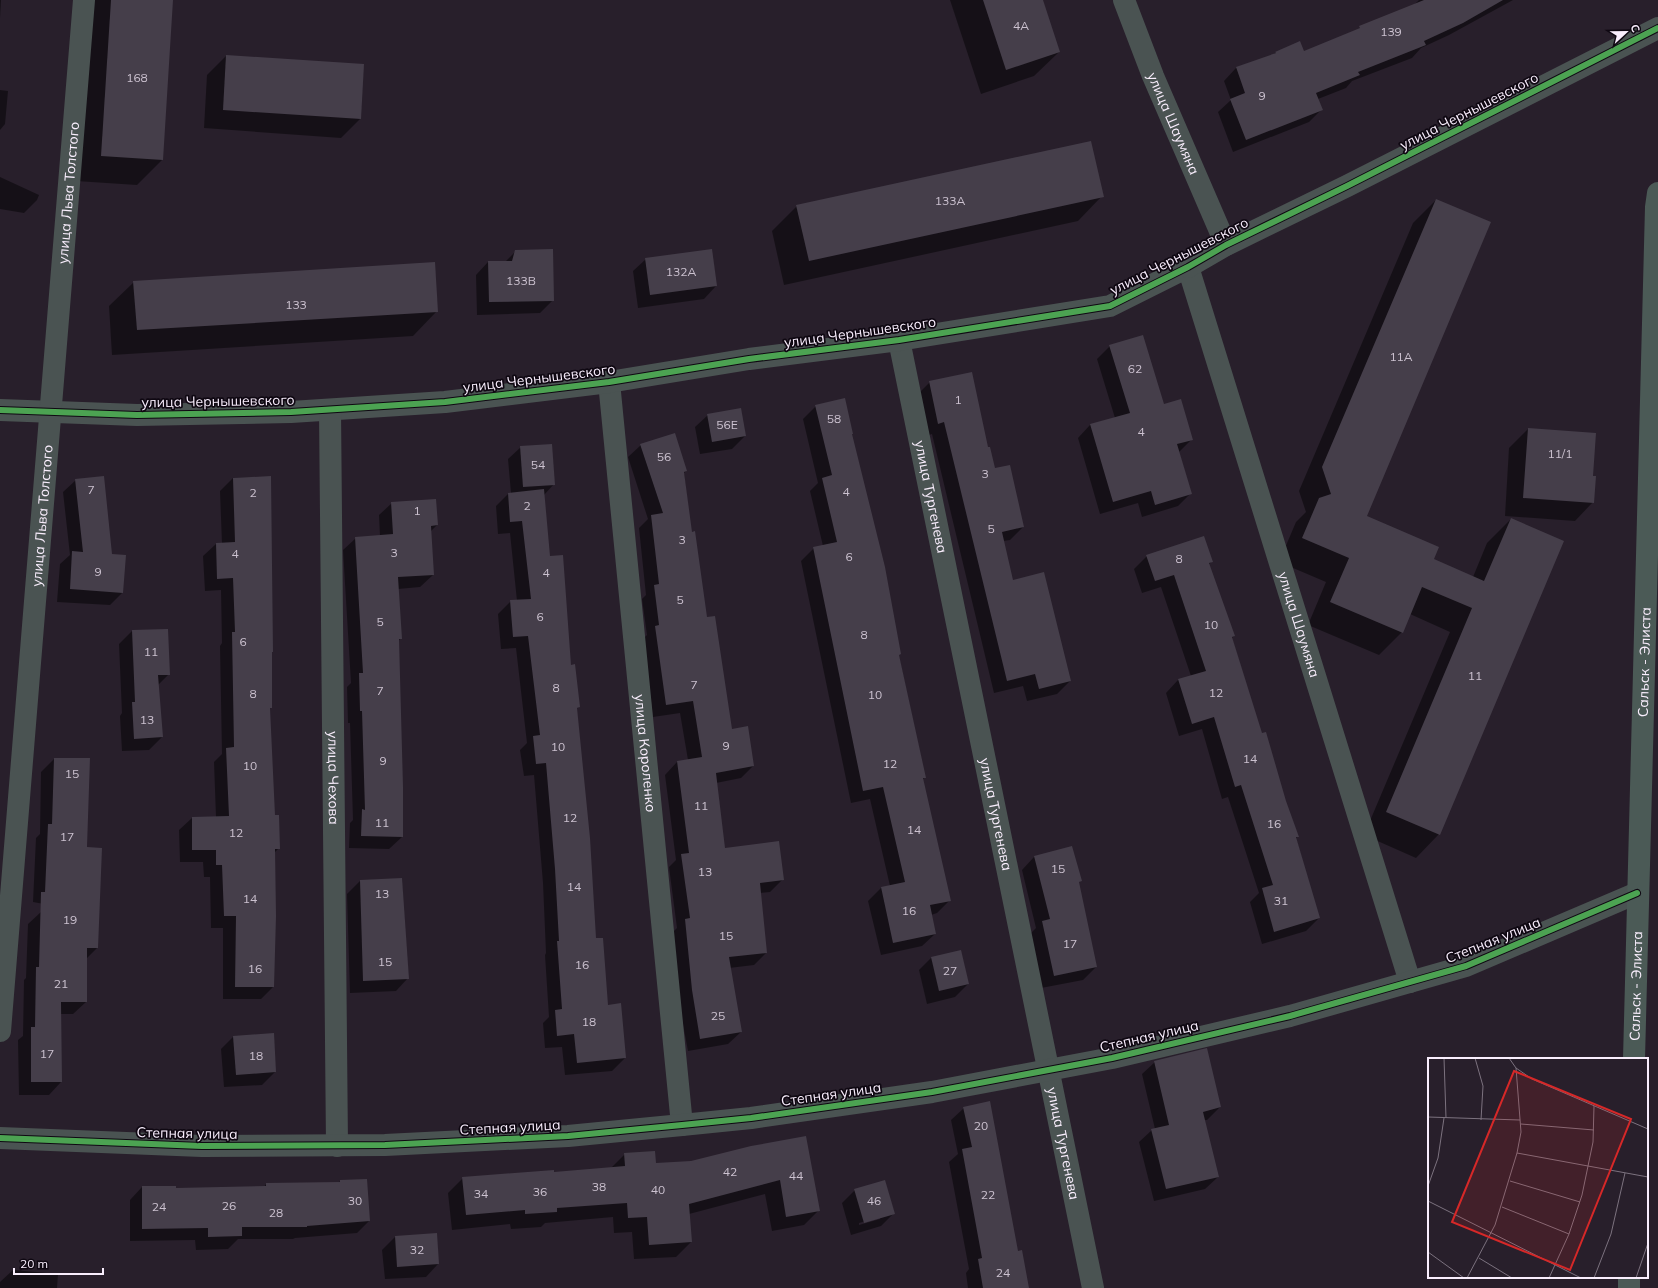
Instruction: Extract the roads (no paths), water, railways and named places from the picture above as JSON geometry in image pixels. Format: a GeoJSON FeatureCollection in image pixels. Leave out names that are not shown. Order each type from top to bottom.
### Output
{"type":"FeatureCollection","features":[{"type":"Feature","properties":{"kind":"main road","name":"Сальск - Элиста"},"geometry":{"type":"LineString","coordinates":[[1634,1058],[1637,892],[1651,432],[1656,206],[1658,193]]}},
{"type":"Feature","properties":{"kind":"street","name":"улица Льва Толстого"},"geometry":{"type":"LineString","coordinates":[[0,1031],[84,0]]}},
{"type":"Feature","properties":{"kind":"street","name":"улица Шаумяна"},"geometry":{"type":"LineString","coordinates":[[1124,0],[1153,76],[1226,245]]}},
{"type":"Feature","properties":{"kind":"street","name":"улица Чернышевского"},"geometry":{"type":"LineString","coordinates":[[0,410],[138,415],[291,412],[445,402],[609,382],[749,359],[899,340],[1110,306],[1188,267],[1226,245],[1347,186],[1658,28]]}},
{"type":"Feature","properties":{"kind":"street","name":"улица Шаумяна"},"geometry":{"type":"LineString","coordinates":[[1188,267],[1410,982]]}},
{"type":"Feature","properties":{"kind":"street","name":"улица Тургенева"},"geometry":{"type":"LineString","coordinates":[[899,340],[1093,1288]]}},
{"type":"Feature","properties":{"kind":"street","name":"улица Короленко"},"geometry":{"type":"LineString","coordinates":[[609,382],[682,1125]]}},
{"type":"Feature","properties":{"kind":"street","name":"улица Чехова"},"geometry":{"type":"LineString","coordinates":[[330,410],[337,1146]]}},
{"type":"Feature","properties":{"kind":"street","name":"Степная улица"},"geometry":{"type":"LineString","coordinates":[[0,1138],[202,1146],[385,1145],[560,1136],[682,1125],[751,1118],[932,1092],[1112,1058],[1290,1016],[1410,982],[1466,966],[1637,892]]}}]}
